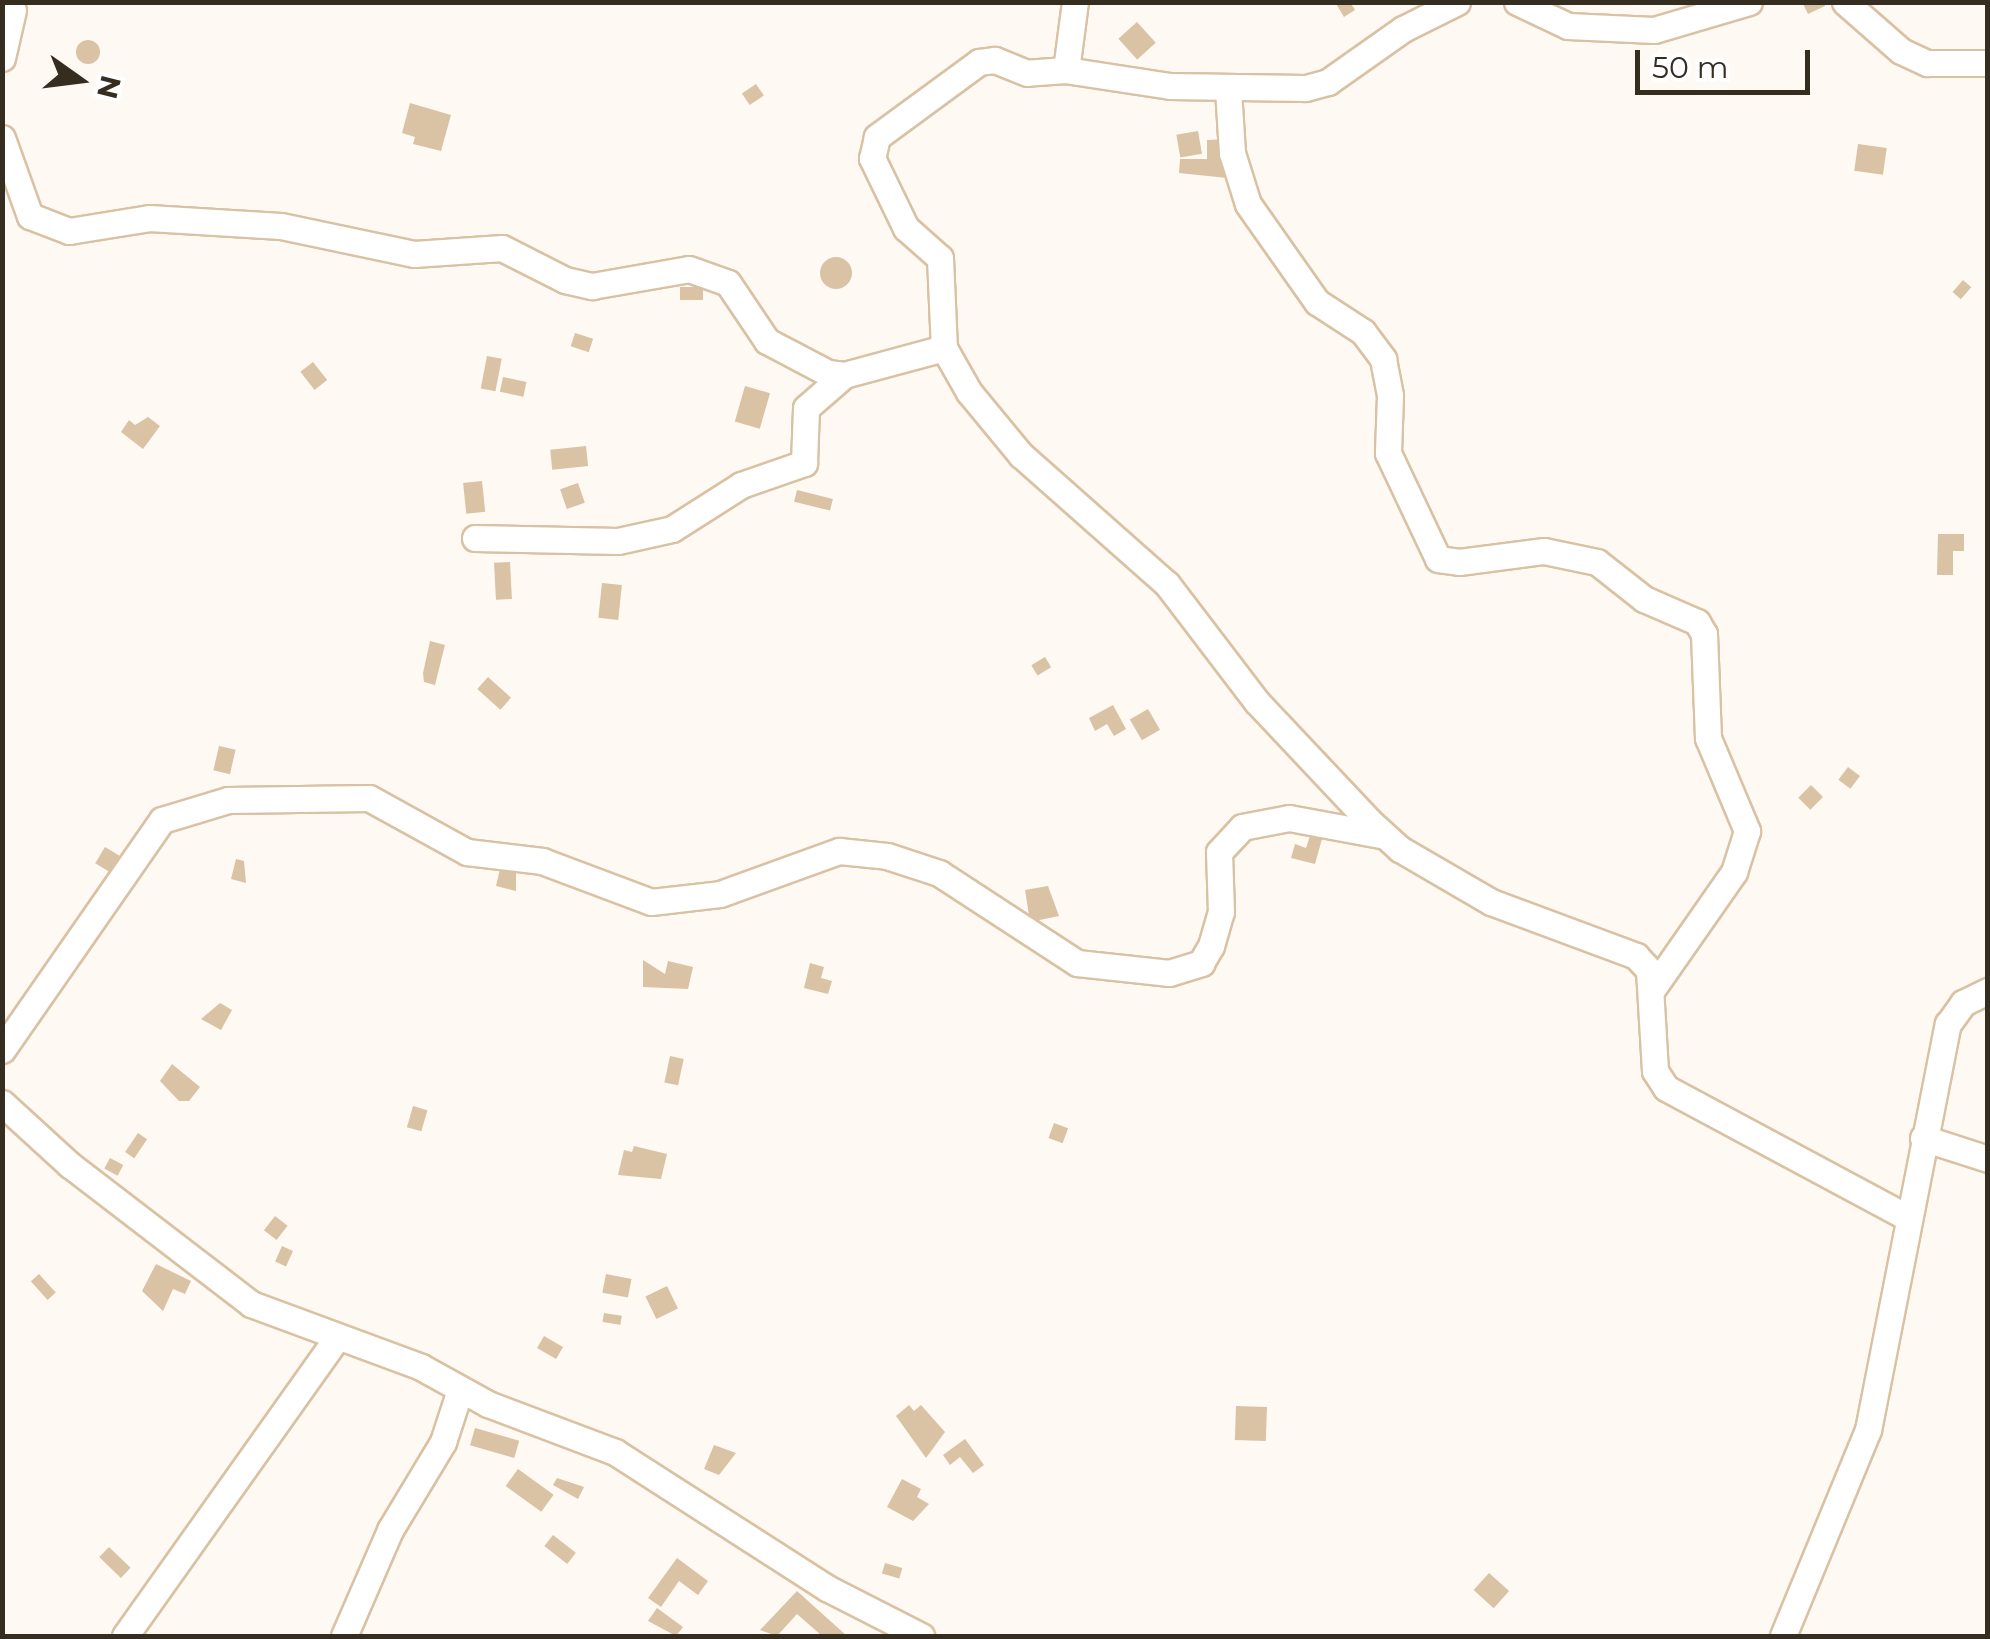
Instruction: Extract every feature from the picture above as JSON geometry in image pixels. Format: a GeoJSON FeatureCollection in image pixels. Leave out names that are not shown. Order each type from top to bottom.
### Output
{"type":"FeatureCollection","features":[{"type":"Feature","properties":{"kind":"street"},"geometry":{"type":"LineString","coordinates":[[1066,70],[1076,2]]}},
{"type":"Feature","properties":{"kind":"street"},"geometry":{"type":"LineString","coordinates":[[1457,2],[1404,29],[1328,82],[1228,88],[1066,70],[1027,73],[995,60],[979,62],[877,137],[872,158],[906,228],[940,258],[946,272],[944,348],[968,392],[1021,455],[1167,584],[1258,702],[1386,837],[1491,902],[1619,946],[1649,970],[1655,1071],[1666,1088],[1907,1217]]}},
{"type":"Feature","properties":{"kind":"street"},"geometry":{"type":"LineString","coordinates":[[1518,2],[1568,26],[1654,30],[1749,2]]}},
{"type":"Feature","properties":{"kind":"street"},"geometry":{"type":"LineString","coordinates":[[1845,2],[1901,51],[1927,63],[1988,63]]}},
{"type":"Feature","properties":{"kind":"street"},"geometry":{"type":"LineString","coordinates":[[2,58],[13,10]]}},
{"type":"Feature","properties":{"kind":"street"},"geometry":{"type":"LineString","coordinates":[[1228,88],[1232,153],[1248,204],[1317,302],[1363,332],[1384,358],[1390,395],[1388,453],[1438,559],[1573,556],[1598,562],[1644,599],[1697,622],[1704,634],[1708,738],[1748,831],[1734,872],[1653,988]]}},
{"type":"Feature","properties":{"kind":"street"},"geometry":{"type":"LineString","coordinates":[[2,138],[30,216],[56,228],[94,231],[150,218],[281,226],[414,254],[491,247],[592,286],[689,270],[728,283],[776,349],[844,375]]}},
{"type":"Feature","properties":{"kind":"street"},"geometry":{"type":"LineString","coordinates":[[476,538],[618,542],[672,529],[742,484],[804,464],[806,408],[844,375],[944,348]]}},
{"type":"Feature","properties":{"kind":"street"},"geometry":{"type":"LineString","coordinates":[[2,1050],[162,820],[228,800],[369,798],[467,852],[542,861],[651,902],[720,894],[838,851],[886,856],[940,873],[1077,963],[1169,973],[1201,963],[1211,946],[1220,912],[1219,852],[1242,827],[1289,818],[1386,837]]}},
{"type":"Feature","properties":{"kind":"street"},"geometry":{"type":"LineString","coordinates":[[1783,1636],[1868,1430],[1907,1217],[1952,1012],[1988,990]]}},
{"type":"Feature","properties":{"kind":"street"},"geometry":{"type":"LineString","coordinates":[[2,1103],[70,1165],[251,1304],[335,1340],[421,1367],[460,1390],[615,1452],[904,1634]]}},
{"type":"Feature","properties":{"kind":"street"},"geometry":{"type":"LineString","coordinates":[[1923,1138],[1988,1159]]}},
{"type":"Feature","properties":{"kind":"street"},"geometry":{"type":"LineString","coordinates":[[129,1635],[335,1340]]}},
{"type":"Feature","properties":{"kind":"street"},"geometry":{"type":"LineString","coordinates":[[344,1636],[390,1530],[442,1442],[460,1390]]}},
{"type":"Feature","properties":{"kind":"building"},"geometry":{"type":"Polygon","coordinates":[[[1335,2],[1350,2],[1355,10],[1344,17],[1335,2]]]}},
{"type":"Feature","properties":{"kind":"building"},"geometry":{"type":"Polygon","coordinates":[[[1802,2],[1824,2],[1825,6],[1808,14],[1802,2]]]}},
{"type":"Feature","properties":{"kind":"building"},"geometry":{"type":"Polygon","coordinates":[[[1137,22],[1156,43],[1137,60],[1118,39],[1137,22]]]}},
{"type":"Feature","properties":{"kind":"building"},"geometry":{"type":"Polygon","coordinates":[[[88,40],[97,43],[97,61],[88,64],[79,61],[76,52],[79,43],[88,40]]]}},
{"type":"Feature","properties":{"kind":"building"},"geometry":{"type":"Polygon","coordinates":[[[756,84],[764,96],[750,105],[742,94],[756,84]]]}},
{"type":"Feature","properties":{"kind":"building"},"geometry":{"type":"Polygon","coordinates":[[[410,103],[451,115],[441,151],[413,144],[415,137],[402,133],[410,103]]]}},
{"type":"Feature","properties":{"kind":"building"},"geometry":{"type":"Polygon","coordinates":[[[1198,131],[1202,154],[1180,157],[1176,135],[1198,131]]]}},
{"type":"Feature","properties":{"kind":"building"},"geometry":{"type":"Polygon","coordinates":[[[1226,139],[1227,178],[1179,173],[1180,159],[1207,159],[1207,140],[1226,139]]]}},
{"type":"Feature","properties":{"kind":"building"},"geometry":{"type":"Polygon","coordinates":[[[1858,144],[1887,148],[1883,175],[1854,171],[1858,144]]]}},
{"type":"Feature","properties":{"kind":"building"},"geometry":{"type":"Polygon","coordinates":[[[836,257],[847,262],[852,273],[847,284],[836,289],[825,284],[820,273],[825,262],[836,257]]]}},
{"type":"Feature","properties":{"kind":"building"},"geometry":{"type":"Polygon","coordinates":[[[1963,280],[1971,287],[1961,299],[1953,292],[1963,280]]]}},
{"type":"Feature","properties":{"kind":"building"},"geometry":{"type":"Polygon","coordinates":[[[680,287],[703,287],[703,300],[680,300],[680,287]]]}},
{"type":"Feature","properties":{"kind":"building"},"geometry":{"type":"Polygon","coordinates":[[[575,333],[593,339],[589,352],[571,346],[575,333]]]}},
{"type":"Feature","properties":{"kind":"building"},"geometry":{"type":"Polygon","coordinates":[[[487,356],[502,359],[495,391],[481,388],[487,356]]]}},
{"type":"Feature","properties":{"kind":"building"},"geometry":{"type":"Polygon","coordinates":[[[313,362],[327,380],[315,390],[300,372],[313,362]]]}},
{"type":"Feature","properties":{"kind":"building"},"geometry":{"type":"Polygon","coordinates":[[[503,377],[526,382],[523,397],[500,392],[503,377]]]}},
{"type":"Feature","properties":{"kind":"building"},"geometry":{"type":"Polygon","coordinates":[[[745,386],[770,393],[760,429],[735,422],[745,386]]]}},
{"type":"Feature","properties":{"kind":"building"},"geometry":{"type":"Polygon","coordinates":[[[148,417],[160,426],[143,449],[121,432],[129,420],[135,425],[148,417]]]}},
{"type":"Feature","properties":{"kind":"building"},"geometry":{"type":"Polygon","coordinates":[[[586,446],[588,466],[552,470],[550,450],[586,446]]]}},
{"type":"Feature","properties":{"kind":"building"},"geometry":{"type":"Polygon","coordinates":[[[482,481],[485,512],[466,514],[463,483],[482,481]]]}},
{"type":"Feature","properties":{"kind":"building"},"geometry":{"type":"Polygon","coordinates":[[[578,483],[585,503],[567,509],[560,489],[578,483]]]}},
{"type":"Feature","properties":{"kind":"building"},"geometry":{"type":"Polygon","coordinates":[[[797,490],[833,499],[830,511],[794,502],[797,490]]]}},
{"type":"Feature","properties":{"kind":"building"},"geometry":{"type":"Polygon","coordinates":[[[1938,534],[1964,534],[1964,551],[1953,551],[1953,575],[1937,575],[1938,534]]]}},
{"type":"Feature","properties":{"kind":"building"},"geometry":{"type":"Polygon","coordinates":[[[510,562],[512,599],[496,600],[494,563],[510,562]]]}},
{"type":"Feature","properties":{"kind":"building"},"geometry":{"type":"Polygon","coordinates":[[[602,583],[622,585],[618,620],[598,618],[602,583]]]}},
{"type":"Feature","properties":{"kind":"building"},"geometry":{"type":"Polygon","coordinates":[[[430,641],[445,645],[435,685],[424,682],[430,641]]]}},
{"type":"Feature","properties":{"kind":"building"},"geometry":{"type":"Polygon","coordinates":[[[1045,657],[1051,667],[1037,676],[1031,665],[1045,657]]]}},
{"type":"Feature","properties":{"kind":"building"},"geometry":{"type":"Polygon","coordinates":[[[488,677],[511,698],[500,710],[477,689],[488,677]]]}},
{"type":"Feature","properties":{"kind":"building"},"geometry":{"type":"Polygon","coordinates":[[[1113,705],[1126,729],[1114,736],[1107,724],[1095,731],[1089,718],[1113,705]]]}},
{"type":"Feature","properties":{"kind":"building"},"geometry":{"type":"Polygon","coordinates":[[[1148,709],[1160,730],[1142,740],[1130,720],[1148,709]]]}},
{"type":"Feature","properties":{"kind":"building"},"geometry":{"type":"Polygon","coordinates":[[[219,746],[236,750],[230,774],[213,770],[219,746]]]}},
{"type":"Feature","properties":{"kind":"building"},"geometry":{"type":"Polygon","coordinates":[[[1848,767],[1860,776],[1850,789],[1838,780],[1848,767]]]}},
{"type":"Feature","properties":{"kind":"building"},"geometry":{"type":"Polygon","coordinates":[[[1811,785],[1823,797],[1810,810],[1798,798],[1811,785]]]}},
{"type":"Feature","properties":{"kind":"building"},"geometry":{"type":"Polygon","coordinates":[[[1310,836],[1322,839],[1315,864],[1291,858],[1295,844],[1306,848],[1310,836]]]}},
{"type":"Feature","properties":{"kind":"building"},"geometry":{"type":"Polygon","coordinates":[[[105,847],[127,860],[118,877],[95,863],[105,847]]]}},
{"type":"Feature","properties":{"kind":"building"},"geometry":{"type":"Polygon","coordinates":[[[236,859],[244,861],[246,883],[231,879],[236,859]]]}},
{"type":"Feature","properties":{"kind":"building"},"geometry":{"type":"Polygon","coordinates":[[[502,860],[516,863],[516,891],[496,886],[502,860]]]}},
{"type":"Feature","properties":{"kind":"building"},"geometry":{"type":"Polygon","coordinates":[[[1048,886],[1059,916],[1030,922],[1025,890],[1048,886]]]}},
{"type":"Feature","properties":{"kind":"building"},"geometry":{"type":"Polygon","coordinates":[[[643,960],[665,974],[668,961],[693,967],[688,989],[643,987],[643,960]]]}},
{"type":"Feature","properties":{"kind":"building"},"geometry":{"type":"Polygon","coordinates":[[[810,963],[824,967],[821,978],[832,981],[828,994],[804,988],[810,963]]]}},
{"type":"Feature","properties":{"kind":"building"},"geometry":{"type":"Polygon","coordinates":[[[220,1003],[232,1010],[221,1030],[201,1019],[220,1003]]]}},
{"type":"Feature","properties":{"kind":"building"},"geometry":{"type":"Polygon","coordinates":[[[670,1056],[684,1059],[678,1085],[664,1082],[670,1056]]]}},
{"type":"Feature","properties":{"kind":"building"},"geometry":{"type":"Polygon","coordinates":[[[172,1064],[200,1087],[189,1101],[179,1101],[160,1081],[172,1064]]]}},
{"type":"Feature","properties":{"kind":"building"},"geometry":{"type":"Polygon","coordinates":[[[413,1106],[427,1110],[421,1131],[407,1127],[413,1106]]]}},
{"type":"Feature","properties":{"kind":"building"},"geometry":{"type":"Polygon","coordinates":[[[1054,1123],[1068,1128],[1063,1143],[1049,1138],[1054,1123]]]}},
{"type":"Feature","properties":{"kind":"building"},"geometry":{"type":"Polygon","coordinates":[[[138,1133],[147,1139],[134,1158],[125,1152],[138,1133]]]}},
{"type":"Feature","properties":{"kind":"building"},"geometry":{"type":"Polygon","coordinates":[[[634,1146],[667,1154],[661,1179],[618,1175],[624,1150],[632,1152],[634,1146]]]}},
{"type":"Feature","properties":{"kind":"building"},"geometry":{"type":"Polygon","coordinates":[[[110,1158],[123,1165],[118,1176],[104,1169],[110,1158]]]}},
{"type":"Feature","properties":{"kind":"building"},"geometry":{"type":"Polygon","coordinates":[[[275,1216],[288,1226],[277,1240],[264,1230],[275,1216]]]}},
{"type":"Feature","properties":{"kind":"building"},"geometry":{"type":"Polygon","coordinates":[[[282,1246],[293,1251],[286,1266],[275,1262],[282,1246]]]}},
{"type":"Feature","properties":{"kind":"building"},"geometry":{"type":"Polygon","coordinates":[[[156,1264],[191,1281],[185,1294],[173,1289],[163,1311],[142,1291],[156,1264]]]}},
{"type":"Feature","properties":{"kind":"building"},"geometry":{"type":"Polygon","coordinates":[[[39,1274],[56,1293],[48,1300],[31,1281],[39,1274]]]}},
{"type":"Feature","properties":{"kind":"building"},"geometry":{"type":"Polygon","coordinates":[[[606,1274],[632,1279],[628,1298],[602,1293],[606,1274]]]}},
{"type":"Feature","properties":{"kind":"building"},"geometry":{"type":"Polygon","coordinates":[[[667,1286],[678,1308],[656,1319],[645,1297],[667,1286]]]}},
{"type":"Feature","properties":{"kind":"building"},"geometry":{"type":"Polygon","coordinates":[[[604,1313],[622,1316],[620,1325],[603,1322],[604,1313]]]}},
{"type":"Feature","properties":{"kind":"building"},"geometry":{"type":"Polygon","coordinates":[[[544,1336],[563,1347],[556,1359],[537,1348],[544,1336]]]}},
{"type":"Feature","properties":{"kind":"building"},"geometry":{"type":"Polygon","coordinates":[[[909,1405],[914,1411],[921,1405],[945,1432],[926,1458],[896,1416],[909,1405]]]}},
{"type":"Feature","properties":{"kind":"building"},"geometry":{"type":"Polygon","coordinates":[[[1236,1406],[1267,1407],[1266,1441],[1235,1440],[1236,1406]]]}},
{"type":"Feature","properties":{"kind":"building"},"geometry":{"type":"Polygon","coordinates":[[[475,1428],[519,1441],[514,1458],[470,1445],[475,1428]]]}},
{"type":"Feature","properties":{"kind":"building"},"geometry":{"type":"Polygon","coordinates":[[[965,1439],[984,1465],[973,1473],[960,1457],[950,1465],[943,1455],[965,1439]]]}},
{"type":"Feature","properties":{"kind":"building"},"geometry":{"type":"Polygon","coordinates":[[[714,1445],[736,1453],[719,1475],[704,1469],[714,1445]]]}},
{"type":"Feature","properties":{"kind":"building"},"geometry":{"type":"Polygon","coordinates":[[[518,1469],[554,1495],[541,1512],[506,1486],[518,1469]]]}},
{"type":"Feature","properties":{"kind":"building"},"geometry":{"type":"Polygon","coordinates":[[[557,1478],[584,1487],[578,1499],[553,1485],[557,1478]]]}},
{"type":"Feature","properties":{"kind":"building"},"geometry":{"type":"Polygon","coordinates":[[[902,1479],[921,1489],[917,1497],[929,1504],[913,1521],[887,1507],[902,1479]]]}},
{"type":"Feature","properties":{"kind":"building"},"geometry":{"type":"Polygon","coordinates":[[[553,1535],[576,1553],[567,1564],[544,1546],[553,1535]]]}},
{"type":"Feature","properties":{"kind":"building"},"geometry":{"type":"Polygon","coordinates":[[[109,1547],[131,1568],[121,1578],[99,1557],[109,1547]]]}},
{"type":"Feature","properties":{"kind":"building"},"geometry":{"type":"Polygon","coordinates":[[[677,1558],[708,1581],[698,1595],[679,1581],[661,1607],[648,1598],[677,1558]]]}},
{"type":"Feature","properties":{"kind":"building"},"geometry":{"type":"Polygon","coordinates":[[[885,1563],[902,1568],[899,1579],[882,1574],[885,1563]]]}},
{"type":"Feature","properties":{"kind":"building"},"geometry":{"type":"Polygon","coordinates":[[[1489,1573],[1509,1591],[1494,1608],[1474,1590],[1489,1573]]]}},
{"type":"Feature","properties":{"kind":"building"},"geometry":{"type":"Polygon","coordinates":[[[797,1591],[847,1636],[822,1636],[797,1614],[777,1636],[760,1630],[797,1591]]]}},
{"type":"Feature","properties":{"kind":"building"},"geometry":{"type":"Polygon","coordinates":[[[657,1608],[683,1627],[676,1636],[648,1621],[657,1608]]]}}]}
